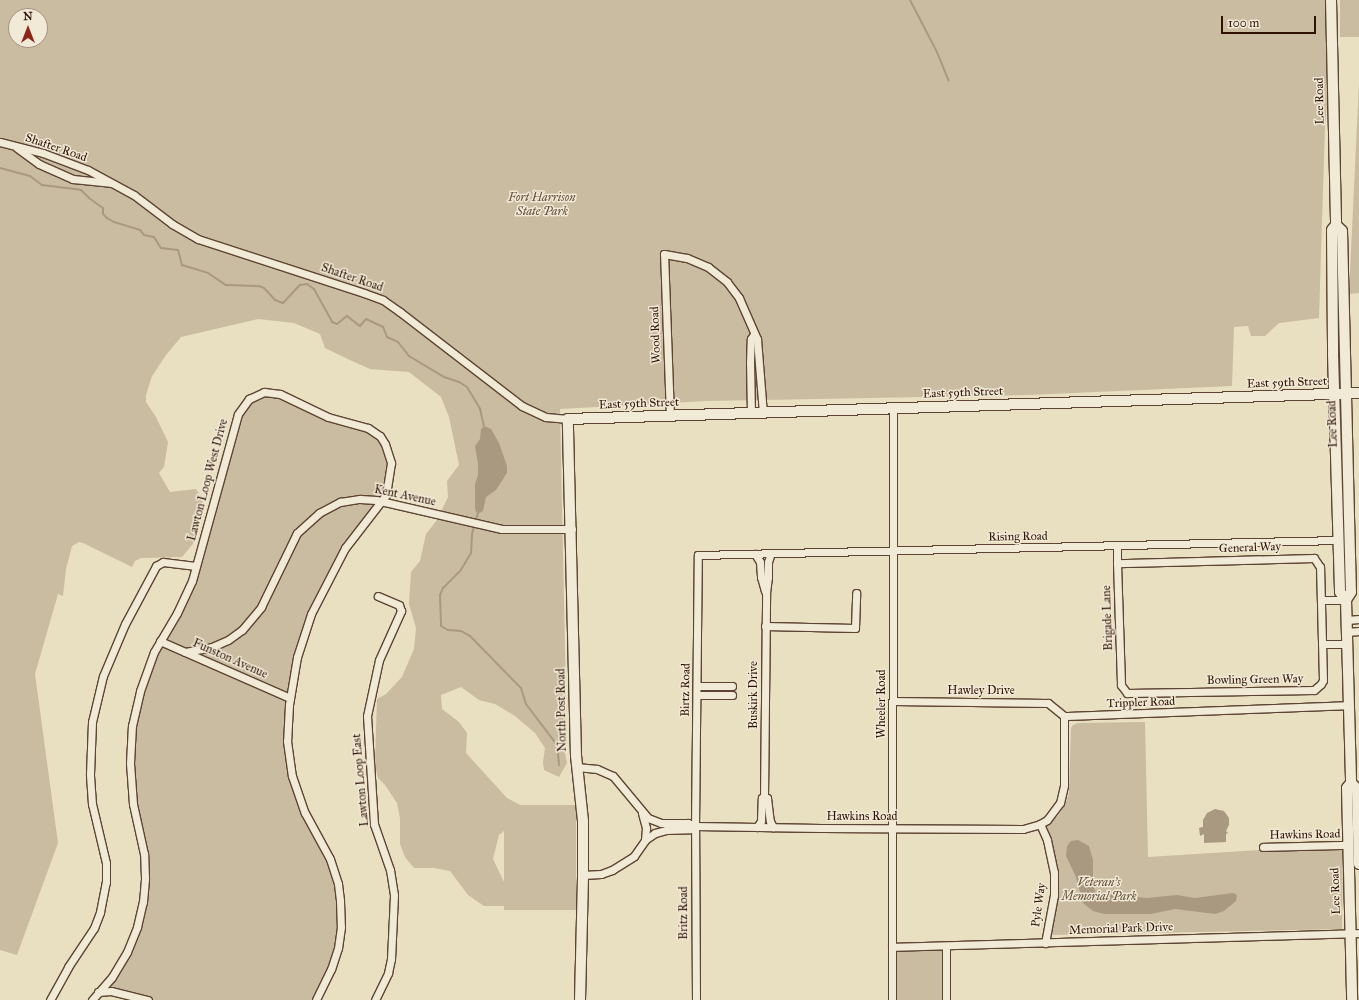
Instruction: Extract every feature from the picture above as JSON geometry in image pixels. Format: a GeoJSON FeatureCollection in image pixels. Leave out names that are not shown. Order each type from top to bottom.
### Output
{"type":"FeatureCollection","features":[{"type":"Feature","properties":{"kind":"street","name":"Lee Road"},"geometry":{"type":"LineString","coordinates":[[1331,0],[1336,225],[1332,230],[1334,394],[1340,592],[1346,600]]}},
{"type":"Feature","properties":{"kind":"street","name":"Shafter Road"},"geometry":{"type":"LineString","coordinates":[[0,142],[12,144],[60,159],[114,184],[134,195],[179,229],[198,239],[364,292],[383,300],[522,406],[546,417],[568,419]]}},
{"type":"Feature","properties":{"kind":"street","name":"Shafter Road"},"geometry":{"type":"LineString","coordinates":[[12,144],[41,165],[73,179],[114,184]]}},
{"type":"Feature","properties":{"kind":"street","name":"Lee Road"},"geometry":{"type":"LineString","coordinates":[[1336,225],[1342,231],[1351,592],[1346,600],[1346,620],[1351,783],[1347,788],[1347,845],[1355,933],[1352,1000]]}},
{"type":"Feature","properties":{"kind":"street","name":"Wood Road"},"geometry":{"type":"LineString","coordinates":[[670,416],[664,254],[680,256],[699,262],[722,277],[732,288],[743,305],[754,334]]}},
{"type":"Feature","properties":{"kind":"street"},"geometry":{"type":"LineString","coordinates":[[754,334],[757,339],[760,363],[763,413]]}},
{"type":"Feature","properties":{"kind":"street"},"geometry":{"type":"LineString","coordinates":[[751,413],[750,362],[752,339],[754,334]]}},
{"type":"Feature","properties":{"kind":"street","name":"Lawton Loop West Drive"},"geometry":{"type":"LineString","coordinates":[[92,1000],[112,977],[127,952],[142,910],[145,884],[145,863],[132,792],[130,746],[134,714],[140,688],[151,658],[185,598],[196,566],[236,420],[245,402],[258,393],[273,392],[280,394],[317,413],[336,420],[362,426],[376,433],[387,447],[391,464],[388,490],[381,501]]}},
{"type":"Feature","properties":{"kind":"street","name":"East 59th Street"},"geometry":{"type":"LineString","coordinates":[[568,419],[1359,393]]}},
{"type":"Feature","properties":{"kind":"street","name":"Wheeler Road"},"geometry":{"type":"LineString","coordinates":[[892,1000],[893,409]]}},
{"type":"Feature","properties":{"kind":"street","name":"North Post Road"},"geometry":{"type":"LineString","coordinates":[[568,419],[577,767],[582,809],[583,875],[580,1000]]}},
{"type":"Feature","properties":{"kind":"street","name":"Kent Avenue"},"geometry":{"type":"LineString","coordinates":[[185,652],[200,650],[220,644],[240,632],[251,622],[264,602],[292,541],[303,526],[318,513],[337,503],[369,499],[460,520],[508,529],[572,529]]}},
{"type":"Feature","properties":{"kind":"street"},"geometry":{"type":"LineString","coordinates":[[316,1000],[331,969],[338,948],[341,921],[340,901],[338,884],[330,859],[305,813],[292,776],[287,741],[290,698],[297,657],[313,609],[345,548],[381,501]]}},
{"type":"Feature","properties":{"kind":"street","name":"Rising Road"},"geometry":{"type":"LineString","coordinates":[[698,555],[1339,540]]}},
{"type":"Feature","properties":{"kind":"street","name":"Brigade Lane"},"geometry":{"type":"LineString","coordinates":[[1117,545],[1120,683],[1123,690]]}},
{"type":"Feature","properties":{"kind":"street","name":"Buskirk Drive"},"geometry":{"type":"LineString","coordinates":[[757,827],[761,821],[762,798],[764,797],[765,626],[768,562],[771,553]]}},
{"type":"Feature","properties":{"kind":"street","name":"Buskirk Drive"},"geometry":{"type":"LineString","coordinates":[[755,554],[760,562],[761,577],[766,593]]}},
{"type":"Feature","properties":{"kind":"street","name":"Birtz Road"},"geometry":{"type":"LineString","coordinates":[[695,826],[698,555]]}},
{"type":"Feature","properties":{"kind":"street","name":"General Way"},"geometry":{"type":"LineString","coordinates":[[1118,563],[1311,557],[1316,560],[1319,565],[1322,644]]}},
{"type":"Feature","properties":{"kind":"street"},"geometry":{"type":"LineString","coordinates":[[50,1000],[60,980],[96,924],[106,882],[106,863],[92,804],[90,763],[92,722],[103,676],[125,624],[156,566],[164,562],[196,566]]}},
{"type":"Feature","properties":{"kind":"street"},"geometry":{"type":"LineString","coordinates":[[765,626],[856,628],[856,593]]}},
{"type":"Feature","properties":{"kind":"street","name":"Lawton Loop East"},"geometry":{"type":"LineString","coordinates":[[375,1000],[388,973],[392,959],[394,895],[391,873],[374,824],[367,716],[379,660],[401,611],[399,605],[378,596]]}},
{"type":"Feature","properties":{"kind":"street"},"geometry":{"type":"LineString","coordinates":[[1321,600],[1346,600]]}},
{"type":"Feature","properties":{"kind":"street"},"geometry":{"type":"LineString","coordinates":[[1346,620],[1359,619]]}},
{"type":"Feature","properties":{"kind":"street"},"geometry":{"type":"LineString","coordinates":[[1347,632],[1359,631]]}},
{"type":"Feature","properties":{"kind":"street","name":"Funston Avenue"},"geometry":{"type":"LineString","coordinates":[[160,641],[290,698]]}},
{"type":"Feature","properties":{"kind":"street"},"geometry":{"type":"LineString","coordinates":[[1322,644],[1347,644]]}},
{"type":"Feature","properties":{"kind":"street","name":"Bowling Green Way"},"geometry":{"type":"LineString","coordinates":[[1123,690],[1131,694],[1316,689],[1323,681],[1322,644]]}},
{"type":"Feature","properties":{"kind":"street"},"geometry":{"type":"LineString","coordinates":[[697,686],[732,686]]}},
{"type":"Feature","properties":{"kind":"street"},"geometry":{"type":"LineString","coordinates":[[696,695],[732,695]]}},
{"type":"Feature","properties":{"kind":"street","name":"Hawley Drive"},"geometry":{"type":"LineString","coordinates":[[893,702],[1048,703],[1064,716]]}},
{"type":"Feature","properties":{"kind":"street","name":"Trippler Road"},"geometry":{"type":"LineString","coordinates":[[1064,716],[1349,705]]}},
{"type":"Feature","properties":{"kind":"street"},"geometry":{"type":"LineString","coordinates":[[1040,824],[1052,815],[1062,797],[1064,785],[1064,716]]}},
{"type":"Feature","properties":{"kind":"street","name":"Hawkins Road"},"geometry":{"type":"LineString","coordinates":[[577,767],[595,768],[613,776],[620,783],[641,812],[653,821],[688,823],[695,826],[892,829],[1028,828],[1040,824]]}},
{"type":"Feature","properties":{"kind":"street","name":"Lee Road"},"geometry":{"type":"LineString","coordinates":[[1351,783],[1357,789],[1359,864]]}},
{"type":"Feature","properties":{"kind":"street","name":"Buskirk Drive"},"geometry":{"type":"LineString","coordinates":[[764,797],[767,798],[770,821],[773,827]]}},
{"type":"Feature","properties":{"kind":"street"},"geometry":{"type":"LineString","coordinates":[[641,812],[646,828],[645,840]]}},
{"type":"Feature","properties":{"kind":"street","name":"Pyle Way"},"geometry":{"type":"LineString","coordinates":[[1040,824],[1047,840],[1054,872],[1054,894],[1045,943]]}},
{"type":"Feature","properties":{"kind":"street","name":"Hawkins Road"},"geometry":{"type":"LineString","coordinates":[[583,875],[601,874],[612,870],[634,856],[645,840],[661,831],[690,830],[695,826]]}},
{"type":"Feature","properties":{"kind":"street","name":"Britz Road"},"geometry":{"type":"LineString","coordinates":[[695,826],[696,1000]]}},
{"type":"Feature","properties":{"kind":"street","name":"Hawkins Road"},"geometry":{"type":"LineString","coordinates":[[1263,847],[1347,845]]}},
{"type":"Feature","properties":{"kind":"street","name":"Memorial Park Drive"},"geometry":{"type":"LineString","coordinates":[[892,947],[1355,933]]}},
{"type":"Feature","properties":{"kind":"street"},"geometry":{"type":"LineString","coordinates":[[946,946],[946,1000]]}},
{"type":"Feature","properties":{"kind":"street"},"geometry":{"type":"LineString","coordinates":[[98,992],[111,991],[148,1000]]}},
{"type":"Feature","properties":{"kind":"green space","name":"Fort Harrison State Park"},"geometry":{"type":"Polygon","coordinates":[[[0,0],[1326,0],[1329,82],[1325,126],[1319,318],[1279,323],[1265,336],[1251,336],[1248,326],[1234,327],[1232,386],[1028,395],[706,401],[560,409],[567,747],[563,743],[567,763],[559,777],[544,770],[543,762],[545,748],[535,733],[515,716],[495,704],[479,700],[461,687],[441,695],[442,709],[459,722],[467,733],[466,753],[507,798],[520,805],[576,805],[576,910],[504,910],[504,906],[484,906],[468,895],[450,871],[434,868],[414,868],[405,857],[400,844],[400,818],[397,803],[385,785],[378,778],[375,764],[377,699],[386,694],[402,677],[414,649],[416,628],[409,604],[411,572],[420,561],[426,534],[437,520],[448,497],[447,481],[459,465],[449,417],[441,397],[409,372],[370,369],[325,348],[320,334],[294,323],[258,319],[181,337],[166,355],[152,376],[146,395],[146,402],[156,417],[168,442],[164,467],[159,473],[170,492],[196,489],[203,499],[199,523],[193,544],[182,557],[141,558],[135,561],[132,567],[83,543],[79,542],[72,546],[66,569],[63,596],[58,594],[35,674],[58,843],[17,955],[0,950],[0,0]],[[504,831],[499,835],[493,859],[504,882],[504,831]]]}},
{"type":"Feature","properties":{"kind":"green space"},"geometry":{"type":"Polygon","coordinates":[[[1340,0],[1359,0],[1359,37],[1340,37],[1340,0]]]}},
{"type":"Feature","properties":{"kind":"green space"},"geometry":{"type":"Polygon","coordinates":[[[1359,82],[1359,293],[1349,294],[1359,82]]]}},
{"type":"Feature","properties":{"kind":"green space"},"geometry":{"type":"Polygon","coordinates":[[[273,392],[309,408],[368,428],[389,451],[387,490],[362,524],[308,622],[288,718],[292,776],[335,873],[339,939],[316,1000],[148,1000],[106,991],[112,977],[127,952],[144,890],[130,746],[145,674],[185,597],[245,402],[273,392]]]}},
{"type":"Feature","properties":{"kind":"green space","name":"Veteran's Memorial Park"},"geometry":{"type":"Polygon","coordinates":[[[1145,722],[1148,857],[1343,845],[1342,929],[1051,935],[1054,907],[1049,840],[1045,826],[1058,816],[1065,805],[1069,793],[1071,728],[1073,725],[1078,723],[1145,722]]]}},
{"type":"Feature","properties":{"kind":"green space"},"geometry":{"type":"Polygon","coordinates":[[[892,946],[946,946],[946,1000],[892,1000],[892,946]]]}},
{"type":"Feature","properties":{"kind":"shaded area"},"geometry":{"type":"Polygon","coordinates":[[[484,426],[491,429],[499,443],[507,466],[507,473],[496,490],[486,497],[483,511],[479,513],[476,512],[475,508],[475,484],[478,475],[478,464],[475,446],[480,439],[481,429],[484,426]]]}},
{"type":"Feature","properties":{"kind":"shaded area"},"geometry":{"type":"Polygon","coordinates":[[[1215,809],[1224,811],[1229,818],[1229,825],[1226,831],[1228,833],[1226,834],[1226,842],[1204,843],[1204,834],[1200,836],[1199,828],[1203,827],[1203,820],[1207,813],[1215,809]]]}},
{"type":"Feature","properties":{"kind":"shaded area"},"geometry":{"type":"Polygon","coordinates":[[[1078,840],[1089,846],[1093,860],[1093,886],[1096,893],[1147,898],[1177,895],[1195,898],[1233,893],[1237,895],[1236,901],[1224,911],[1215,914],[1175,909],[1151,914],[1104,914],[1093,911],[1083,903],[1076,877],[1066,856],[1067,846],[1071,841],[1078,840]]]}},
{"type":"Feature","properties":{"kind":"waterway"},"geometry":{"type":"LineString","coordinates":[[910,0],[937,52],[949,81]]}},
{"type":"Feature","properties":{"kind":"waterway"},"geometry":{"type":"LineString","coordinates":[[0,168],[30,176],[42,185],[81,190],[103,208],[103,214],[107,218],[114,222],[140,230],[144,235],[154,237],[161,248],[178,250],[182,265],[208,273],[226,285],[259,286],[264,288],[275,300],[283,303],[300,285],[307,284],[314,289],[332,322],[337,324],[347,316],[360,326],[366,319],[383,327],[387,337],[398,342],[409,356],[444,377],[459,382],[467,387],[480,409],[484,426]]}},
{"type":"Feature","properties":{"kind":"waterway"},"geometry":{"type":"LineString","coordinates":[[478,513],[472,534],[471,553],[460,571],[443,588],[440,595],[441,626],[448,630],[461,631],[470,636],[521,688],[526,704],[557,745],[559,765]]}}]}
